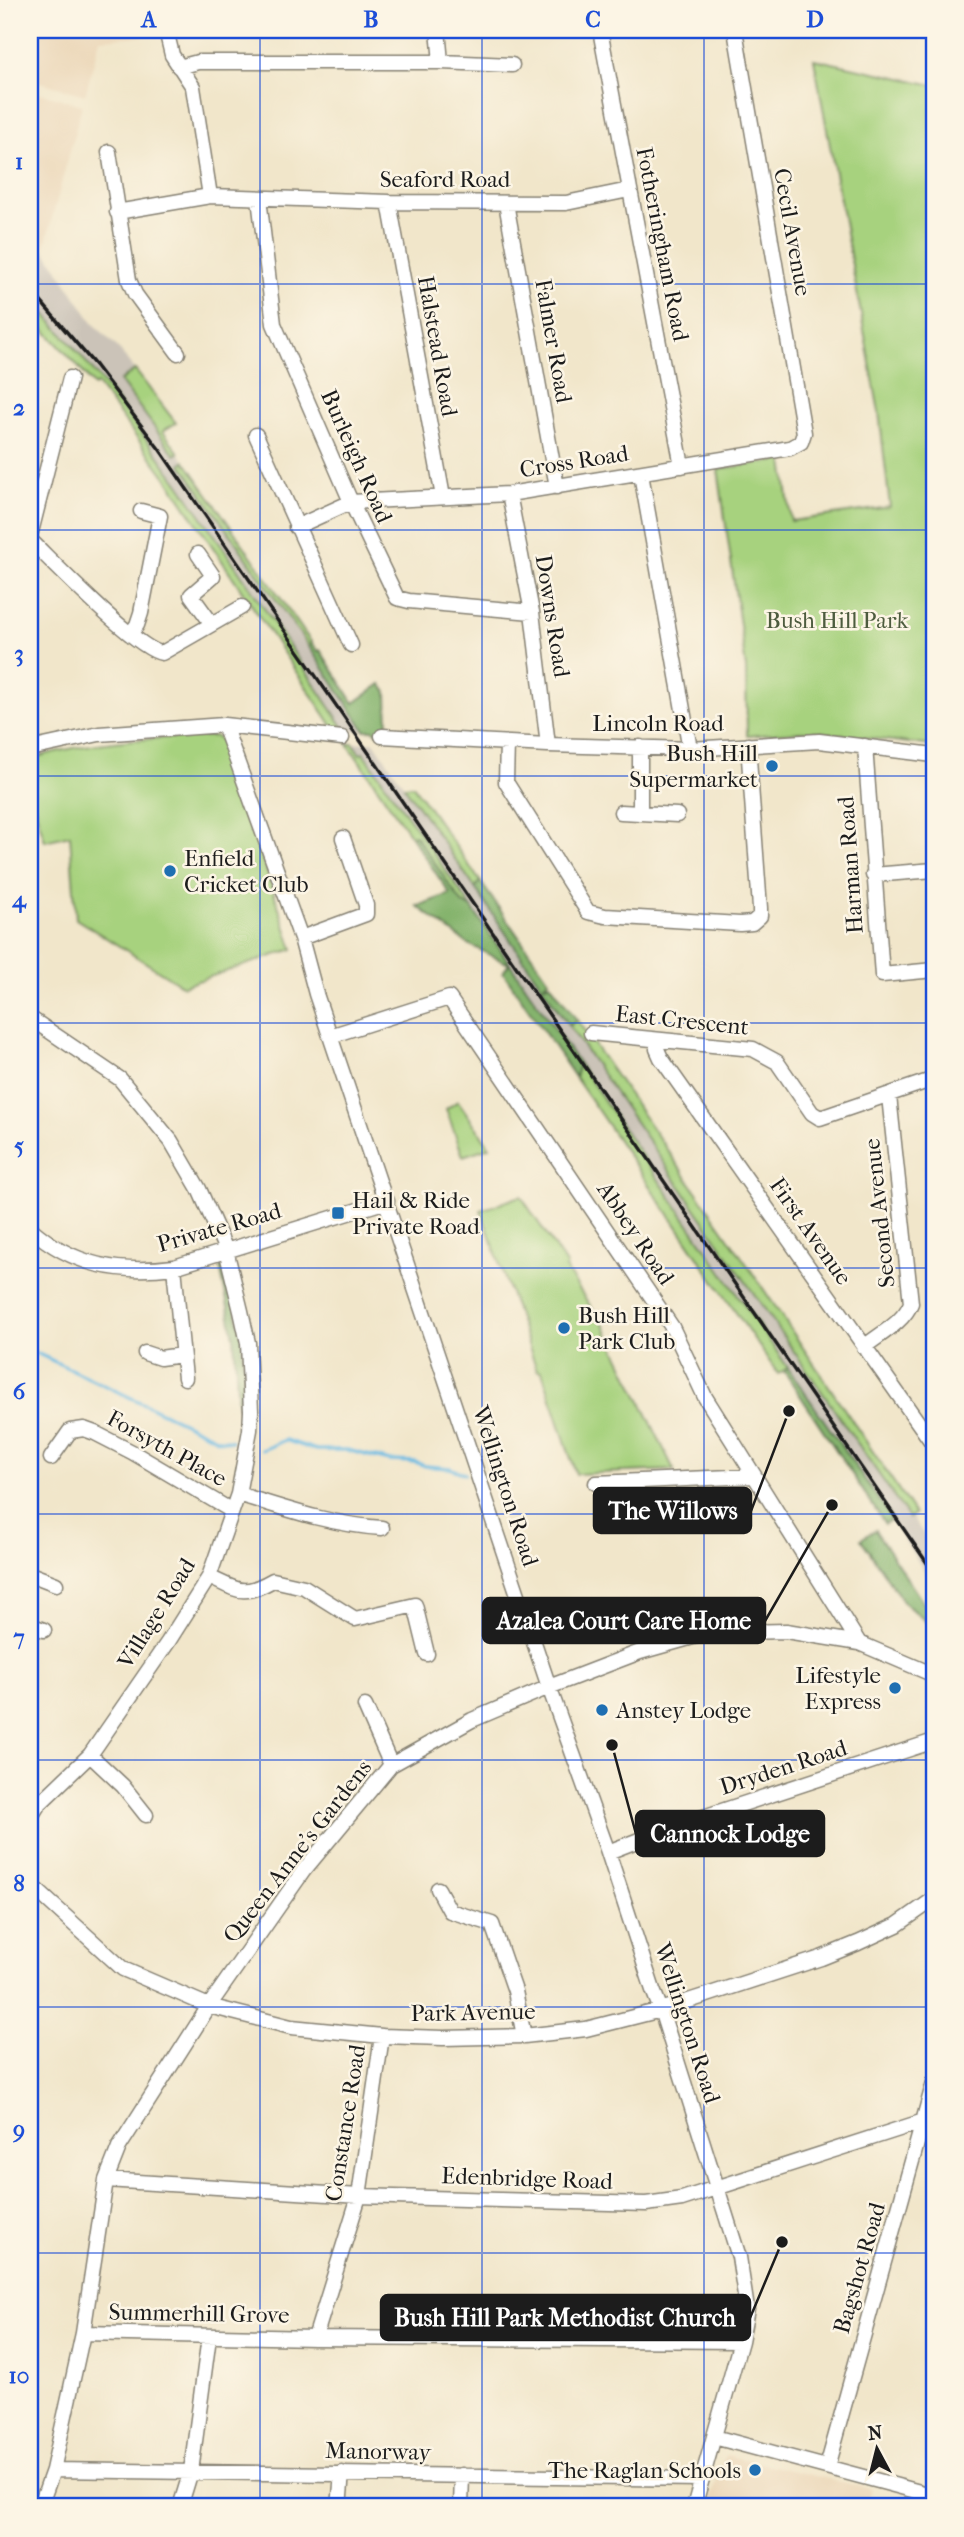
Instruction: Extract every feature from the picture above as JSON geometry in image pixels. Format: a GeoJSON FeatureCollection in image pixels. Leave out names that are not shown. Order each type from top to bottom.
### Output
{"type":"FeatureCollection","features":[{"type":"Feature","properties":{"kind":"street"},"geometry":{"type":"LineString","coordinates":[[166,30],[170,50],[190,80],[197,105],[210,196]]}},
{"type":"Feature","properties":{"kind":"street"},"geometry":{"type":"LineString","coordinates":[[438,30],[441,62]]}},
{"type":"Feature","properties":{"kind":"street","name":"Fotheringham Road"},"geometry":{"type":"LineString","coordinates":[[600,30],[682,466]]}},
{"type":"Feature","properties":{"kind":"street","name":"Cecil Avenue"},"geometry":{"type":"LineString","coordinates":[[735,30],[804,433],[801,442]]}},
{"type":"Feature","properties":{"kind":"street"},"geometry":{"type":"LineString","coordinates":[[180,67],[198,62],[441,62],[512,65]]}},
{"type":"Feature","properties":{"kind":"street"},"geometry":{"type":"LineString","coordinates":[[109,152],[129,280],[135,294],[178,353]]}},
{"type":"Feature","properties":{"kind":"street","name":"Seaford Road"},"geometry":{"type":"LineString","coordinates":[[117,212],[210,196],[389,202],[566,203],[629,190]]}},
{"type":"Feature","properties":{"kind":"street","name":"Burleigh Road"},"geometry":{"type":"LineString","coordinates":[[259,198],[274,324],[351,502],[397,598],[532,612]]}},
{"type":"Feature","properties":{"kind":"street","name":"Halstead Road"},"geometry":{"type":"LineString","coordinates":[[389,202],[443,497]]}},
{"type":"Feature","properties":{"kind":"street","name":"Falmer Road"},"geometry":{"type":"LineString","coordinates":[[506,203],[557,487]]}},
{"type":"Feature","properties":{"kind":"street"},"geometry":{"type":"LineString","coordinates":[[70,378],[30,538],[130,634],[153,652],[162,653],[242,607]]}},
{"type":"Feature","properties":{"kind":"street"},"geometry":{"type":"LineString","coordinates":[[256,435],[351,645]]}},
{"type":"Feature","properties":{"kind":"street","name":"Cross Road"},"geometry":{"type":"LineString","coordinates":[[351,502],[509,494],[790,448],[801,442]]}},
{"type":"Feature","properties":{"kind":"street"},"geometry":{"type":"LineString","coordinates":[[641,474],[690,749]]}},
{"type":"Feature","properties":{"kind":"street","name":"Downs Road"},"geometry":{"type":"LineString","coordinates":[[509,494],[532,612],[548,745]]}},
{"type":"Feature","properties":{"kind":"street"},"geometry":{"type":"LineString","coordinates":[[296,527],[351,502]]}},
{"type":"Feature","properties":{"kind":"street"},"geometry":{"type":"LineString","coordinates":[[130,634],[141,613],[160,516],[141,511]]}},
{"type":"Feature","properties":{"kind":"street"},"geometry":{"type":"LineString","coordinates":[[198,554],[213,576],[191,595],[212,624]]}},
{"type":"Feature","properties":{"kind":"street"},"geometry":{"type":"LineString","coordinates":[[30,749],[99,734],[153,728],[224,725],[342,738]]}},
{"type":"Feature","properties":{"kind":"street","name":"Wellington Road"},"geometry":{"type":"LineString","coordinates":[[224,725],[301,938],[330,1036],[549,1687],[661,2010],[718,2187],[745,2283],[747,2309],[741,2341],[694,2507]]}},
{"type":"Feature","properties":{"kind":"street","name":"Lincoln Road"},"geometry":{"type":"LineString","coordinates":[[382,736],[690,749],[819,741],[934,755]]}},
{"type":"Feature","properties":{"kind":"street"},"geometry":{"type":"LineString","coordinates":[[506,743],[506,782],[588,912],[605,916],[740,924],[752,923],[760,916],[748,745]]}},
{"type":"Feature","properties":{"kind":"street","name":"Harman Road"},"geometry":{"type":"LineString","coordinates":[[865,746],[882,975],[934,970]]}},
{"type":"Feature","properties":{"kind":"street"},"geometry":{"type":"LineString","coordinates":[[640,747],[640,813]]}},
{"type":"Feature","properties":{"kind":"street"},"geometry":{"type":"LineString","coordinates":[[621,812],[677,815]]}},
{"type":"Feature","properties":{"kind":"street"},"geometry":{"type":"LineString","coordinates":[[301,938],[366,914],[366,905],[343,838]]}},
{"type":"Feature","properties":{"kind":"street"},"geometry":{"type":"LineString","coordinates":[[873,874],[934,870]]}},
{"type":"Feature","properties":{"kind":"street","name":"Abbey Road"},"geometry":{"type":"LineString","coordinates":[[330,1036],[449,998],[672,1327],[705,1397],[859,1643]]}},
{"type":"Feature","properties":{"kind":"street","name":"Village Road"},"geometry":{"type":"LineString","coordinates":[[30,1018],[120,1079],[171,1141],[199,1189],[226,1250],[248,1343],[250,1430],[238,1494],[209,1577],[90,1755],[38,1805],[30,1818]]}},
{"type":"Feature","properties":{"kind":"street","name":"East Crescent"},"geometry":{"type":"LineString","coordinates":[[592,1033],[738,1045],[767,1055],[777,1062],[812,1113],[820,1118],[889,1096]]}},
{"type":"Feature","properties":{"kind":"street","name":"First Avenue"},"geometry":{"type":"LineString","coordinates":[[657,1040],[661,1058],[934,1445]]}},
{"type":"Feature","properties":{"kind":"street"},"geometry":{"type":"LineString","coordinates":[[889,1096],[934,1079]]}},
{"type":"Feature","properties":{"kind":"street","name":"Second Avenue"},"geometry":{"type":"LineString","coordinates":[[864,1347],[902,1317],[911,1303],[889,1096]]}},
{"type":"Feature","properties":{"kind":"street","name":"Private Road"},"geometry":{"type":"LineString","coordinates":[[30,1228],[49,1245],[74,1258],[108,1268],[141,1271],[174,1267],[387,1201]]}},
{"type":"Feature","properties":{"kind":"street"},"geometry":{"type":"LineString","coordinates":[[174,1267],[185,1378]]}},
{"type":"Feature","properties":{"kind":"street"},"geometry":{"type":"LineString","coordinates":[[145,1353],[160,1359],[182,1355]]}},
{"type":"Feature","properties":{"kind":"street","name":"Forsyth Place"},"geometry":{"type":"LineString","coordinates":[[51,1458],[70,1431],[84,1429],[132,1452],[232,1511]]}},
{"type":"Feature","properties":{"kind":"street"},"geometry":{"type":"LineString","coordinates":[[601,1486],[754,1476]]}},
{"type":"Feature","properties":{"kind":"street"},"geometry":{"type":"LineString","coordinates":[[238,1494],[302,1514],[353,1526],[382,1528]]}},
{"type":"Feature","properties":{"kind":"street"},"geometry":{"type":"LineString","coordinates":[[30,1574],[56,1584]]}},
{"type":"Feature","properties":{"kind":"street"},"geometry":{"type":"LineString","coordinates":[[209,1577],[239,1591],[254,1591],[273,1580],[304,1587],[355,1619],[415,1605],[427,1654]]}},
{"type":"Feature","properties":{"kind":"street","name":"Queen Anne's Gardens"},"geometry":{"type":"LineString","coordinates":[[40,2507],[53,2470],[83,2333],[106,2180],[119,2147],[209,2006],[304,1870],[391,1765],[472,1720],[549,1687],[640,1652],[706,1633],[786,1631],[859,1643],[934,1675]]}},
{"type":"Feature","properties":{"kind":"street"},"geometry":{"type":"LineString","coordinates":[[365,1706],[391,1765]]}},
{"type":"Feature","properties":{"kind":"street","name":"Dryden Road"},"geometry":{"type":"LineString","coordinates":[[608,1852],[670,1828],[934,1741]]}},
{"type":"Feature","properties":{"kind":"street"},"geometry":{"type":"LineString","coordinates":[[90,1755],[123,1786],[146,1815]]}},
{"type":"Feature","properties":{"kind":"street","name":"Park Avenue"},"geometry":{"type":"LineString","coordinates":[[30,1884],[123,1969],[209,2006],[291,2027],[382,2036],[443,2038],[524,2036],[586,2029],[661,2010],[859,1943],[897,1925],[934,1899]]}},
{"type":"Feature","properties":{"kind":"street"},"geometry":{"type":"LineString","coordinates":[[438,1889],[450,1911],[492,1924],[514,1991],[524,2036]]}},
{"type":"Feature","properties":{"kind":"street","name":"Constance Road"},"geometry":{"type":"LineString","coordinates":[[315,2338],[359,2196],[382,2036]]}},
{"type":"Feature","properties":{"kind":"street","name":"Bagshot Road"},"geometry":{"type":"LineString","coordinates":[[827,2467],[929,2122],[934,2082]]}},
{"type":"Feature","properties":{"kind":"street","name":"Edenbridge Road"},"geometry":{"type":"LineString","coordinates":[[106,2180],[359,2196],[646,2204],[682,2199],[929,2122]]}},
{"type":"Feature","properties":{"kind":"street","name":"Summerhill Grove"},"geometry":{"type":"LineString","coordinates":[[83,2333],[209,2337],[741,2341]]}},
{"type":"Feature","properties":{"kind":"street"},"geometry":{"type":"LineString","coordinates":[[180,2507],[191,2471],[209,2337]]}},
{"type":"Feature","properties":{"kind":"street"},"geometry":{"type":"LineString","coordinates":[[714,2437],[931,2495]]}},
{"type":"Feature","properties":{"kind":"street","name":"Manorway"},"geometry":{"type":"LineString","coordinates":[[53,2470],[701,2479]]}},
{"type":"Feature","properties":{"kind":"street"},"geometry":{"type":"LineString","coordinates":[[339,2507],[342,2473]]}},
{"type":"Feature","properties":{"kind":"street"},"geometry":{"type":"LineString","coordinates":[[461,2507],[462,2475]]}},
{"type":"Feature","properties":{"kind":"shaded area"},"geometry":{"type":"Polygon","coordinates":[[[30,30],[158,30],[159,35],[100,39],[85,95],[30,79],[30,30]]]}},
{"type":"Feature","properties":{"kind":"shaded area"},"geometry":{"type":"Polygon","coordinates":[[[30,90],[82,105],[44,249],[40,255],[31,259],[30,90]]]}},
{"type":"Feature","properties":{"kind":"shaded area"},"geometry":{"type":"Polygon","coordinates":[[[44,249],[94,324],[135,370],[120,382],[176,455],[179,453],[185,461],[181,465],[365,730],[346,731],[161,458],[77,351],[30,297],[30,260],[40,255],[44,249]]]}},
{"type":"Feature","properties":{"kind":"shaded area"},"geometry":{"type":"Polygon","coordinates":[[[374,742],[903,1511],[909,1518],[911,1516],[934,1549],[934,1586],[892,1519],[364,752],[360,754],[353,743],[374,742]]]}},
{"type":"Feature","properties":{"kind":"shaded area","name":"The Raglan Schools"},"geometry":{"type":"Polygon","coordinates":[[[725,2455],[872,2489],[867,2507],[708,2507],[725,2455]]]}},
{"type":"Feature","properties":{"kind":"green space","name":"Bush Hill Park"},"geometry":{"type":"Polygon","coordinates":[[[814,59],[934,85],[934,746],[811,731],[747,736],[746,668],[718,469],[783,460],[791,521],[890,507],[879,412],[814,59]]]}},
{"type":"Feature","properties":{"kind":"green space"},"geometry":{"type":"Polygon","coordinates":[[[30,297],[157,453],[234,563],[347,735],[337,733],[168,480],[97,384],[94,386],[30,314],[30,297]]]}},
{"type":"Feature","properties":{"kind":"green space"},"geometry":{"type":"Polygon","coordinates":[[[135,370],[176,423],[163,431],[179,453],[175,455],[120,381],[135,370]]]}},
{"type":"Feature","properties":{"kind":"green space"},"geometry":{"type":"Polygon","coordinates":[[[185,461],[311,642],[309,647],[181,464],[185,461]]]}},
{"type":"Feature","properties":{"kind":"green space"},"geometry":{"type":"Polygon","coordinates":[[[311,642],[320,650],[354,703],[381,684],[387,692],[388,729],[378,733],[365,730],[309,647],[311,642]]]}},
{"type":"Feature","properties":{"kind":"green space","name":"Enfield Cricket Club"},"geometry":{"type":"Polygon","coordinates":[[[214,736],[223,743],[293,949],[183,986],[76,919],[70,835],[45,841],[30,791],[30,759],[98,744],[214,736]]]}},
{"type":"Feature","properties":{"kind":"green space"},"geometry":{"type":"Polygon","coordinates":[[[347,743],[353,743],[360,754],[363,752],[471,907],[462,903],[415,835],[410,835],[347,743]]]}},
{"type":"Feature","properties":{"kind":"green space"},"geometry":{"type":"Polygon","coordinates":[[[413,785],[480,881],[475,888],[404,786],[413,785]]]}},
{"type":"Feature","properties":{"kind":"green space"},"geometry":{"type":"Polygon","coordinates":[[[410,835],[415,835],[462,903],[471,907],[579,1064],[575,1077],[503,972],[509,964],[468,944],[417,906],[450,894],[410,835]]]}},
{"type":"Feature","properties":{"kind":"green space"},"geometry":{"type":"Polygon","coordinates":[[[480,881],[549,980],[544,984],[550,983],[577,1020],[569,1026],[475,888],[480,881]]]}},
{"type":"Feature","properties":{"kind":"green space"},"geometry":{"type":"Polygon","coordinates":[[[577,1020],[748,1266],[915,1514],[909,1518],[569,1026],[577,1020]]]}},
{"type":"Feature","properties":{"kind":"green space"},"geometry":{"type":"Polygon","coordinates":[[[579,1064],[788,1368],[778,1374],[575,1077],[579,1064]]]}},
{"type":"Feature","properties":{"kind":"green space"},"geometry":{"type":"Polygon","coordinates":[[[458,1101],[490,1147],[463,1156],[446,1109],[458,1101]]]}},
{"type":"Feature","properties":{"kind":"green space","name":"Bush Hill Park Club"},"geometry":{"type":"Polygon","coordinates":[[[521,1196],[567,1266],[565,1268],[597,1316],[599,1315],[674,1470],[576,1474],[542,1371],[537,1370],[481,1210],[521,1196]]]}},
{"type":"Feature","properties":{"kind":"green space"},"geometry":{"type":"Polygon","coordinates":[[[227,1264],[242,1338],[245,1408],[238,1408],[234,1338],[220,1266],[227,1264]]]}},
{"type":"Feature","properties":{"kind":"green space"},"geometry":{"type":"Polygon","coordinates":[[[788,1368],[892,1519],[885,1524],[784,1371],[788,1368]]]}},
{"type":"Feature","properties":{"kind":"green space"},"geometry":{"type":"Polygon","coordinates":[[[875,1530],[934,1619],[934,1633],[928,1623],[904,1603],[861,1539],[875,1530]]]}},
{"type":"Feature","properties":{"kind":"waterway"},"geometry":{"type":"LineString","coordinates":[[30,1350],[218,1439],[231,1441]]}},
{"type":"Feature","properties":{"kind":"waterway"},"geometry":{"type":"LineString","coordinates":[[262,1450],[285,1440],[316,1450],[347,1450],[390,1461],[450,1468],[465,1474]]}},
{"type":"Feature","properties":{"kind":"railway"},"geometry":{"type":"LineString","coordinates":[[30,289],[95,365],[160,450],[934,1573]]}},
{"type":"Feature","properties":{"kind":"place","name":"Bush Hill Supermarket"},"geometry":{"type":"Point","coordinates":[772,766]}},
{"type":"Feature","properties":{"kind":"place","name":"Enfield Cricket Club"},"geometry":{"type":"Point","coordinates":[170,871]}},
{"type":"Feature","properties":{"kind":"place","name":"Hail & Ride Private Road"},"geometry":{"type":"Point","coordinates":[338,1213]}},
{"type":"Feature","properties":{"kind":"place","name":"Bush Hill Park Club"},"geometry":{"type":"Point","coordinates":[564,1328]}},
{"type":"Feature","properties":{"kind":"place","name":"The Willows"},"geometry":{"type":"Point","coordinates":[789,1411]}},
{"type":"Feature","properties":{"kind":"place","name":"Azalea Court Care Home"},"geometry":{"type":"Point","coordinates":[832,1505]}},
{"type":"Feature","properties":{"kind":"place","name":"Lifestyle Express"},"geometry":{"type":"Point","coordinates":[895,1688]}},
{"type":"Feature","properties":{"kind":"place","name":"Anstey Lodge"},"geometry":{"type":"Point","coordinates":[602,1710]}},
{"type":"Feature","properties":{"kind":"place","name":"Cannock Lodge"},"geometry":{"type":"Point","coordinates":[612,1745]}},
{"type":"Feature","properties":{"kind":"place","name":"Bush Hill Park Methodist Church"},"geometry":{"type":"Point","coordinates":[782,2242]}},
{"type":"Feature","properties":{"kind":"place","name":"The Raglan Schools"},"geometry":{"type":"Point","coordinates":[755,2470]}}]}
